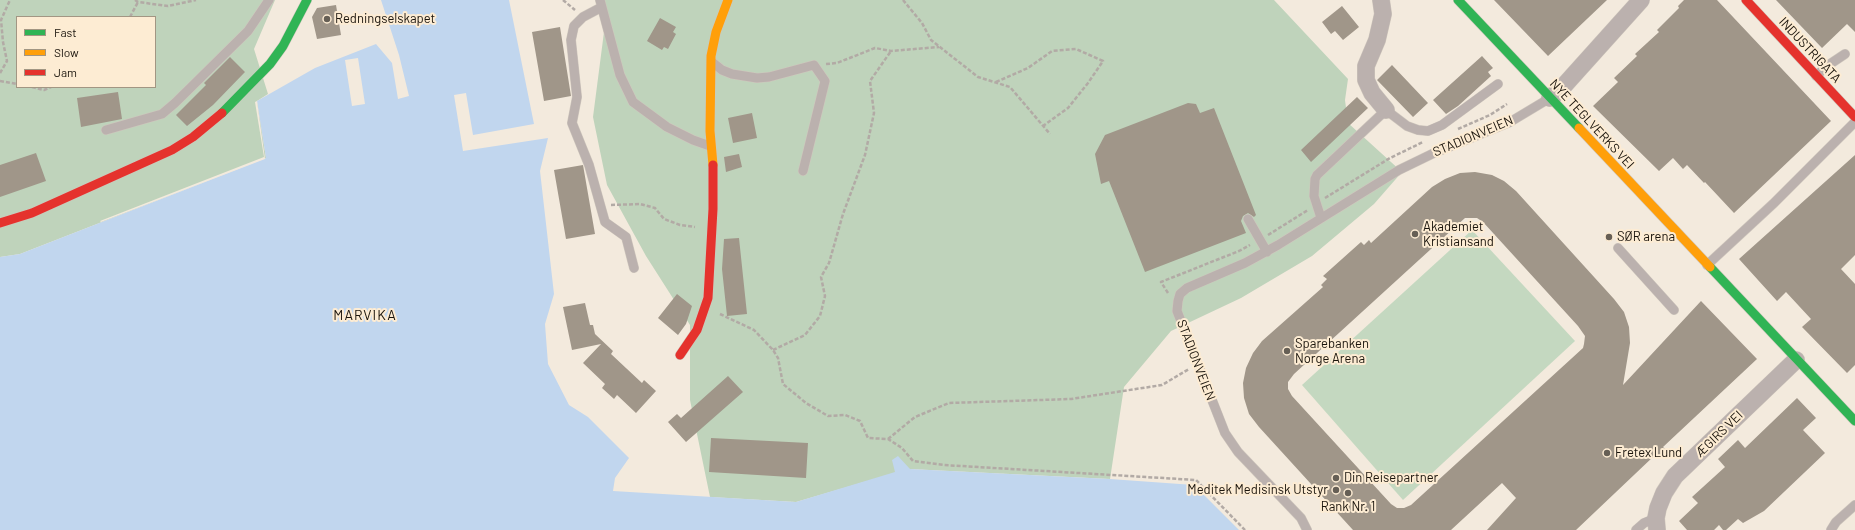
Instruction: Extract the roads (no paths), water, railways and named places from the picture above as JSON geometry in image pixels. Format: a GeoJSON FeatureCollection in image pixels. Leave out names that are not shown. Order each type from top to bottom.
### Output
{"type":"FeatureCollection","features":[{"type":"Feature","properties":{"kind":"street"},"geometry":{"type":"LineString","coordinates":[[0,223],[76,194],[172,150],[193,137],[221,114],[270,64],[283,46],[307,0]]}},
{"type":"Feature","properties":{"kind":"street"},"geometry":{"type":"LineString","coordinates":[[680,354],[697,330],[708,298],[712,230],[713,171],[710,146],[711,61],[716,32],[728,0]]}},
{"type":"Feature","properties":{"kind":"street","name":"STADIONVEIEN"},"geometry":{"type":"LineString","coordinates":[[1381,0],[1383,14],[1377,40],[1366,66],[1366,80],[1372,93],[1386,110]]}},
{"type":"Feature","properties":{"kind":"street","name":"NYE TEGLVERKS VEI"},"geometry":{"type":"LineString","coordinates":[[1458,0],[1855,421]]}},
{"type":"Feature","properties":{"kind":"street","name":"STADIONVEIEN"},"geometry":{"type":"LineString","coordinates":[[1550,98],[1561,90],[1641,0]]}},
{"type":"Feature","properties":{"kind":"street","name":"INDUSTRIGATA"},"geometry":{"type":"LineString","coordinates":[[1746,0],[1855,118]]}},
{"type":"Feature","properties":{"kind":"street","name":"ÆGIRS VEI"},"geometry":{"type":"LineString","coordinates":[[1657,524],[1664,493],[1675,476],[1796,360]]}},
{"type":"Feature","properties":{"kind":"lane"},"geometry":{"type":"LineString","coordinates":[[106,130],[162,114],[248,31],[269,0]]}},
{"type":"Feature","properties":{"kind":"lane"},"geometry":{"type":"LineString","coordinates":[[634,268],[626,237],[605,222],[589,166],[572,123],[577,97],[571,40],[574,26],[600,4],[620,75],[633,102],[667,127],[693,140],[710,146]]}},
{"type":"Feature","properties":{"kind":"lane"},"geometry":{"type":"LineString","coordinates":[[1816,76],[1827,66],[1846,54]]}},
{"type":"Feature","properties":{"kind":"lane"},"geometry":{"type":"LineString","coordinates":[[711,61],[722,70],[732,74],[757,78],[768,77],[814,66],[825,82],[803,171]]}},
{"type":"Feature","properties":{"kind":"lane","name":"STADIONVEIEN"},"geometry":{"type":"LineString","coordinates":[[1386,110],[1407,126],[1418,130],[1428,131],[1442,126],[1498,84]]}},
{"type":"Feature","properties":{"kind":"lane","name":"STADIONVEIEN"},"geometry":{"type":"LineString","coordinates":[[1307,530],[1301,518],[1243,457],[1225,433],[1177,311],[1180,294],[1187,288],[1245,264],[1399,170],[1434,153],[1499,127],[1550,98]]}},
{"type":"Feature","properties":{"kind":"lane"},"geometry":{"type":"LineString","coordinates":[[1321,218],[1316,204],[1314,189],[1317,175],[1386,110]]}},
{"type":"Feature","properties":{"kind":"lane"},"geometry":{"type":"LineString","coordinates":[[1707,265],[1785,192],[1855,122]]}},
{"type":"Feature","properties":{"kind":"lane"},"geometry":{"type":"LineString","coordinates":[[1248,219],[1266,252]]}},
{"type":"Feature","properties":{"kind":"lane"},"geometry":{"type":"LineString","coordinates":[[1618,248],[1674,310]]}},
{"type":"Feature","properties":{"kind":"lane"},"geometry":{"type":"LineString","coordinates":[[1831,530],[1836,522],[1855,505]]}},
{"type":"Feature","properties":{"kind":"lane","name":"ÆGIRS VEI"},"geometry":{"type":"LineString","coordinates":[[1636,530],[1644,523],[1657,524]]}},
{"type":"Feature","properties":{"kind":"water"},"geometry":{"type":"Polygon","coordinates":[[[381,0],[509,0],[534,124],[473,135],[466,93],[454,95],[463,151],[548,138],[540,171],[554,294],[545,324],[548,364],[569,405],[588,417],[629,458],[615,478],[613,491],[796,502],[895,472],[892,460],[898,456],[910,469],[1110,479],[1194,485],[1239,530],[0,530],[0,257],[20,254],[266,158],[257,101],[315,68],[376,44],[392,63],[398,99],[409,96],[399,55],[381,0]]]}},
{"type":"Feature","properties":{"kind":"place","name":"Redningselskapet"},"geometry":{"type":"Point","coordinates":[327,19]}},
{"type":"Feature","properties":{"kind":"place","name":"Akademiet Kristiansand"},"geometry":{"type":"Point","coordinates":[1415,234]}},
{"type":"Feature","properties":{"kind":"place","name":"SØR arena"},"geometry":{"type":"Point","coordinates":[1609,237]}},
{"type":"Feature","properties":{"kind":"place","name":"Sparebanken Norge Arena"},"geometry":{"type":"Point","coordinates":[1287,351]}},
{"type":"Feature","properties":{"kind":"place","name":"Fretex Lund"},"geometry":{"type":"Point","coordinates":[1607,453]}},
{"type":"Feature","properties":{"kind":"place","name":"Din Reisepartner"},"geometry":{"type":"Point","coordinates":[1336,478]}},
{"type":"Feature","properties":{"kind":"place","name":"Meditek Medisinsk Utstyr"},"geometry":{"type":"Point","coordinates":[1336,490]}},
{"type":"Feature","properties":{"kind":"place","name":"Rank Nr. 1"},"geometry":{"type":"Point","coordinates":[1348,493]}},
{"type":"Feature","properties":{"kind":"district","name":"MARVIKA"},"geometry":{"type":"Point","coordinates":[365,315]}}]}
